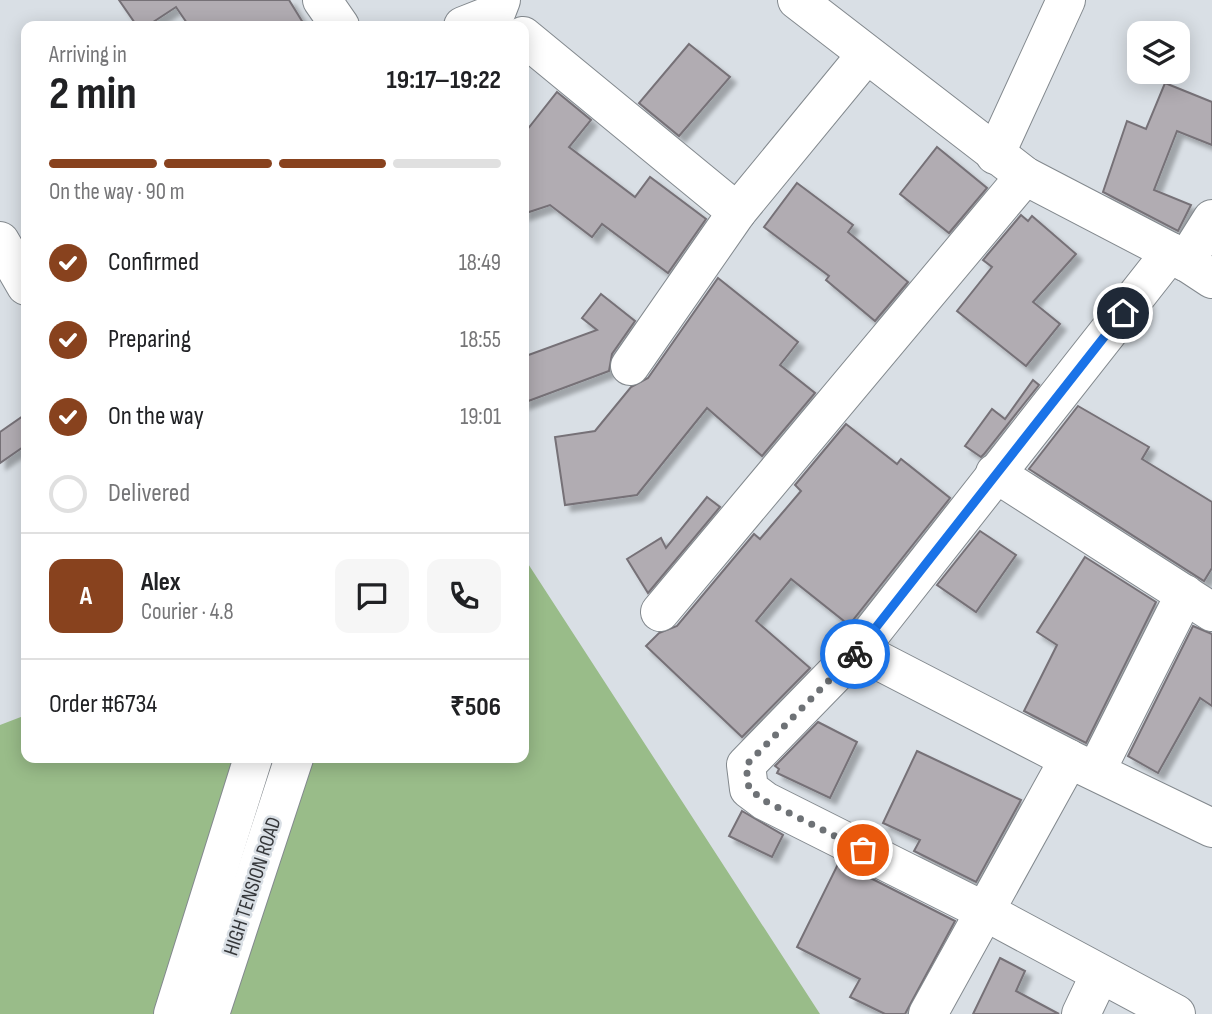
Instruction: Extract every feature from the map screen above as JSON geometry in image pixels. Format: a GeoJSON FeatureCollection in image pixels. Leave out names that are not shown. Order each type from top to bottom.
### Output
{"type":"FeatureCollection","features":[{"type":"Feature","properties":{"kind":"street"},"geometry":{"type":"LineString","coordinates":[[322,0],[337,21]]}},
{"type":"Feature","properties":{"kind":"street"},"geometry":{"type":"LineString","coordinates":[[797,0],[1010,165],[1189,264]]}},
{"type":"Feature","properties":{"kind":"street"},"geometry":{"type":"LineString","coordinates":[[660,612],[1010,165],[1066,0]]}},
{"type":"Feature","properties":{"kind":"street"},"geometry":{"type":"LineString","coordinates":[[529,44],[737,212]]}},
{"type":"Feature","properties":{"kind":"street"},"geometry":{"type":"LineString","coordinates":[[630,366],[737,212],[866,55]]}},
{"type":"Feature","properties":{"kind":"street"},"geometry":{"type":"LineString","coordinates":[[1176,1014],[986,912],[765,801],[749,789],[746,765],[858,650],[995,473],[1189,264],[1212,219]]}},
{"type":"Feature","properties":{"kind":"street"},"geometry":{"type":"LineString","coordinates":[[0,240],[18,281]]}},
{"type":"Feature","properties":{"kind":"street"},"geometry":{"type":"LineString","coordinates":[[928,1014],[986,912],[1082,765],[1198,603],[995,473]]}},
{"type":"Feature","properties":{"kind":"street"},"geometry":{"type":"LineString","coordinates":[[858,650],[1082,765],[1212,828]]}},
{"type":"Feature","properties":{"kind":"street","name":"HIGH TENSION ROAD"},"geometry":{"type":"LineString","coordinates":[[173,1014],[251,763]]}},
{"type":"Feature","properties":{"kind":"street","name":"HIGH TENSION ROAD"},"geometry":{"type":"LineString","coordinates":[[210,1014],[291,763]]}},
{"type":"Feature","properties":{"kind":"street"},"geometry":{"type":"LineString","coordinates":[[1081,1014],[1100,974]]}},
{"type":"Feature","properties":{"kind":"green space"},"geometry":{"type":"Polygon","coordinates":[[[529,565],[820,1014],[0,1014],[0,725],[21,717],[21,763],[529,763],[529,565]]]}},
{"type":"Feature","properties":{"kind":"building"},"geometry":{"type":"Polygon","coordinates":[[[119,0],[289,0],[302,21],[186,21],[176,7],[155,21],[134,21],[119,0]]]}},
{"type":"Feature","properties":{"kind":"building"},"geometry":{"type":"Polygon","coordinates":[[[689,44],[730,77],[679,136],[639,103],[689,44]]]}},
{"type":"Feature","properties":{"kind":"building"},"geometry":{"type":"Polygon","coordinates":[[[1165,84],[1212,102],[1212,145],[1177,131],[1154,190],[1191,205],[1178,231],[1103,192],[1127,121],[1146,129],[1165,84]]]}},
{"type":"Feature","properties":{"kind":"building"},"geometry":{"type":"Polygon","coordinates":[[[557,92],[591,120],[569,147],[635,197],[650,177],[706,219],[668,273],[602,224],[592,237],[550,205],[529,212],[529,127],[557,92]]]}},
{"type":"Feature","properties":{"kind":"building"},"geometry":{"type":"Polygon","coordinates":[[[937,147],[987,188],[949,233],[900,194],[937,147]]]}},
{"type":"Feature","properties":{"kind":"building"},"geometry":{"type":"Polygon","coordinates":[[[797,183],[853,225],[848,232],[908,282],[875,321],[826,280],[829,276],[764,227],[797,183]]]}},
{"type":"Feature","properties":{"kind":"building"},"geometry":{"type":"Polygon","coordinates":[[[1021,215],[1028,221],[1032,216],[1076,254],[1033,302],[1060,324],[1026,366],[957,311],[992,267],[983,260],[1021,215]]]}},
{"type":"Feature","properties":{"kind":"building"},"geometry":{"type":"Polygon","coordinates":[[[718,278],[798,342],[780,365],[815,393],[762,456],[707,408],[637,495],[565,505],[555,437],[595,431],[631,387],[648,378],[718,278]]]}},
{"type":"Feature","properties":{"kind":"building"},"geometry":{"type":"Polygon","coordinates":[[[601,294],[635,321],[612,354],[609,371],[529,401],[529,355],[597,330],[582,318],[601,294]]]}},
{"type":"Feature","properties":{"kind":"building"},"geometry":{"type":"Polygon","coordinates":[[[1033,380],[1039,385],[981,457],[965,446],[992,409],[1005,419],[1033,380]]]}},
{"type":"Feature","properties":{"kind":"building"},"geometry":{"type":"Polygon","coordinates":[[[1078,406],[1149,447],[1142,459],[1212,502],[1212,568],[1204,581],[1029,469],[1078,406]]]}},
{"type":"Feature","properties":{"kind":"building"},"geometry":{"type":"Polygon","coordinates":[[[21,417],[21,448],[0,463],[0,432],[21,417]]]}},
{"type":"Feature","properties":{"kind":"building"},"geometry":{"type":"Polygon","coordinates":[[[846,424],[897,464],[901,459],[950,498],[849,625],[791,579],[756,621],[810,668],[742,737],[646,646],[659,633],[677,626],[754,534],[760,539],[801,491],[795,485],[846,424]]]}},
{"type":"Feature","properties":{"kind":"building"},"geometry":{"type":"Polygon","coordinates":[[[707,497],[720,507],[648,593],[627,559],[661,538],[666,548],[707,497]]]}},
{"type":"Feature","properties":{"kind":"building"},"geometry":{"type":"Polygon","coordinates":[[[980,531],[1016,555],[976,612],[937,585],[980,531]]]}},
{"type":"Feature","properties":{"kind":"building"},"geometry":{"type":"Polygon","coordinates":[[[1085,557],[1156,602],[1086,743],[1024,711],[1057,645],[1037,632],[1085,557]]]}},
{"type":"Feature","properties":{"kind":"building"},"geometry":{"type":"Polygon","coordinates":[[[1193,626],[1212,634],[1212,706],[1200,698],[1158,773],[1128,756],[1193,626]]]}},
{"type":"Feature","properties":{"kind":"building"},"geometry":{"type":"Polygon","coordinates":[[[818,722],[857,742],[830,798],[777,773],[779,769],[775,766],[818,722]]]}},
{"type":"Feature","properties":{"kind":"building"},"geometry":{"type":"Polygon","coordinates":[[[917,751],[1021,800],[976,882],[914,851],[920,840],[883,823],[917,751]]]}},
{"type":"Feature","properties":{"kind":"building"},"geometry":{"type":"Polygon","coordinates":[[[742,811],[783,835],[772,857],[729,836],[742,811]]]}},
{"type":"Feature","properties":{"kind":"building"},"geometry":{"type":"Polygon","coordinates":[[[839,862],[955,921],[905,1014],[885,1014],[850,997],[860,979],[797,947],[839,862]]]}},
{"type":"Feature","properties":{"kind":"building"},"geometry":{"type":"Polygon","coordinates":[[[1000,958],[1025,971],[1016,991],[1059,1014],[973,1014],[1000,958]]]}},
{"type":"Feature","properties":{"kind":"way so far"},"geometry":{"type":"LineString","coordinates":[[855,654],[746,765],[749,789],[765,801],[863,850]]}},
{"type":"Feature","properties":{"kind":"route"},"geometry":{"type":"LineString","coordinates":[[855,654],[1123,313]]}}]}
